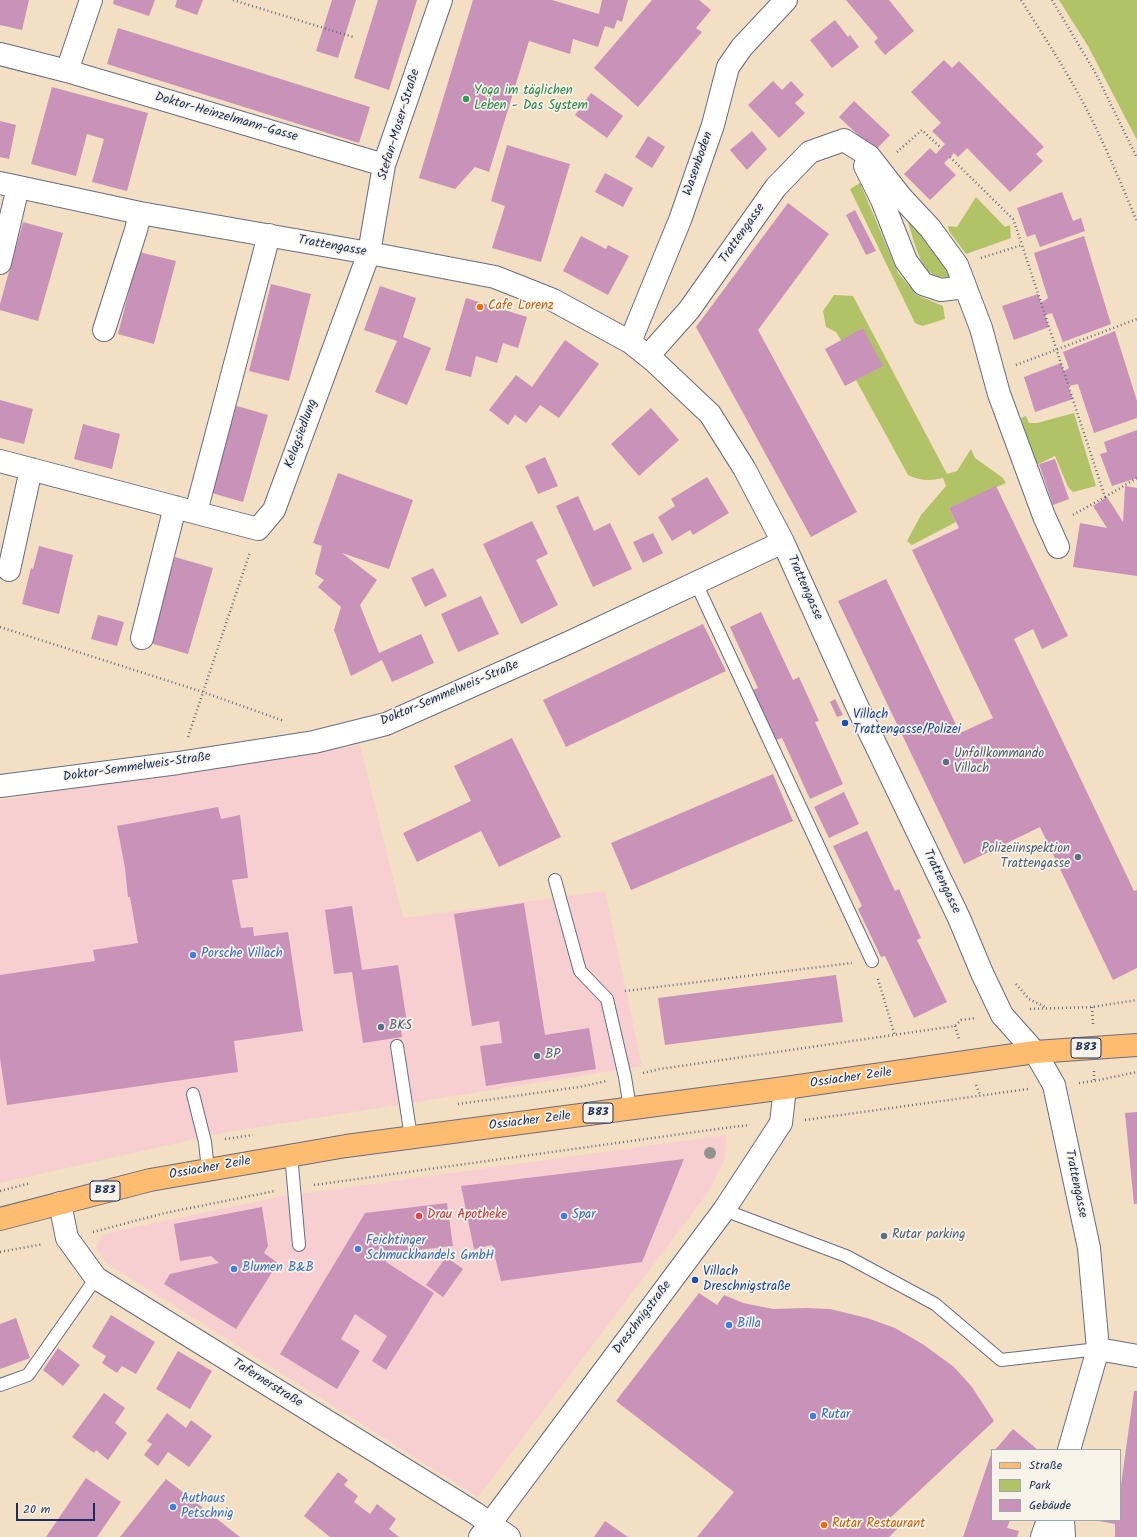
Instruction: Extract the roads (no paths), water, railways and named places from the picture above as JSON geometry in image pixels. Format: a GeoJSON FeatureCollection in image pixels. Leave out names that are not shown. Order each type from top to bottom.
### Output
{"type":"FeatureCollection","features":[{"type":"Feature","properties":{"kind":"main road","name":"Ossiacher Zeile"},"geometry":{"type":"LineString","coordinates":[[0,1219],[150,1180],[291,1154],[785,1088],[1035,1052],[1137,1045]]}},
{"type":"Feature","properties":{"kind":"street"},"geometry":{"type":"LineString","coordinates":[[67,72],[91,0]]}},
{"type":"Feature","properties":{"kind":"street","name":"Stefan-Moser-Straße"},"geometry":{"type":"LineString","coordinates":[[369,253],[384,165],[441,0]]}},
{"type":"Feature","properties":{"kind":"street","name":"Wasenboden"},"geometry":{"type":"LineString","coordinates":[[630,342],[680,220],[713,125],[728,67],[742,47],[786,0]]}},
{"type":"Feature","properties":{"kind":"street","name":"Doktor-Heinzelmann-Gasse"},"geometry":{"type":"LineString","coordinates":[[0,54],[67,72],[384,165]]}},
{"type":"Feature","properties":{"kind":"street","name":"Trattengasse"},"geometry":{"type":"LineString","coordinates":[[648,356],[689,310],[776,187],[810,152],[844,140],[869,156],[901,197],[930,228],[957,265],[981,328],[999,394],[1014,438],[1054,538]]}},
{"type":"Feature","properties":{"kind":"street"},"geometry":{"type":"LineString","coordinates":[[855,147],[882,200],[906,261],[923,284],[941,290],[965,287]]}},
{"type":"Feature","properties":{"kind":"street"},"geometry":{"type":"LineString","coordinates":[[0,263],[9,185]]}},
{"type":"Feature","properties":{"kind":"street","name":"Trattengasse"},"geometry":{"type":"LineString","coordinates":[[9,185],[140,213],[369,253],[495,278],[553,300],[630,342],[648,356],[710,414],[744,468],[783,542],[857,706],[959,918],[982,973],[1002,1015],[1035,1052],[1054,1085],[1089,1248],[1098,1349],[1069,1449]]}},
{"type":"Feature","properties":{"kind":"street"},"geometry":{"type":"LineString","coordinates":[[104,330],[140,213]]}},
{"type":"Feature","properties":{"kind":"street"},"geometry":{"type":"LineString","coordinates":[[0,461],[196,512],[269,235]]}},
{"type":"Feature","properties":{"kind":"street","name":"Kelagsiedlung"},"geometry":{"type":"LineString","coordinates":[[196,512],[258,529],[274,510],[369,253]]}},
{"type":"Feature","properties":{"kind":"street"},"geometry":{"type":"LineString","coordinates":[[9,570],[31,470]]}},
{"type":"Feature","properties":{"kind":"street"},"geometry":{"type":"LineString","coordinates":[[142,638],[174,507]]}},
{"type":"Feature","properties":{"kind":"street","name":"Doktor-Semmelweis-Straße"},"geometry":{"type":"LineString","coordinates":[[0,786],[178,763],[314,742],[386,724],[568,643],[783,542]]}},
{"type":"Feature","properties":{"kind":"street","name":"Dreschnigstraße"},"geometry":{"type":"LineString","coordinates":[[485,1530],[724,1210],[781,1123],[785,1088]]}},
{"type":"Feature","properties":{"kind":"street","name":"Tafernerstraße"},"geometry":{"type":"LineString","coordinates":[[60,1203],[67,1238],[96,1278],[485,1530],[509,1537]]}},
{"type":"Feature","properties":{"kind":"street"},"geometry":{"type":"LineString","coordinates":[[1098,1349],[1137,1356]]}},
{"type":"Feature","properties":{"kind":"street"},"geometry":{"type":"LineString","coordinates":[[1042,1537],[1048,1521]]}},
{"type":"Feature","properties":{"kind":"street"},"geometry":{"type":"LineString","coordinates":[[1063,1521],[1064,1537]]}},
{"type":"Feature","properties":{"kind":"lane"},"geometry":{"type":"LineString","coordinates":[[696,583],[872,961]]}},
{"type":"Feature","properties":{"kind":"lane"},"geometry":{"type":"LineString","coordinates":[[555,880],[580,971],[607,999],[625,1077],[630,1108]]}},
{"type":"Feature","properties":{"kind":"lane"},"geometry":{"type":"LineString","coordinates":[[397,1046],[411,1137]]}},
{"type":"Feature","properties":{"kind":"lane"},"geometry":{"type":"LineString","coordinates":[[193,1094],[205,1142],[208,1170]]}},
{"type":"Feature","properties":{"kind":"lane"},"geometry":{"type":"LineString","coordinates":[[291,1154],[299,1245]]}},
{"type":"Feature","properties":{"kind":"lane"},"geometry":{"type":"LineString","coordinates":[[724,1210],[852,1259],[935,1304],[1002,1360],[1098,1349]]}},
{"type":"Feature","properties":{"kind":"lane"},"geometry":{"type":"LineString","coordinates":[[0,1385],[28,1375],[96,1278]]}},
{"type":"Feature","properties":{"kind":"place","name":"Yoga im täglichen Leben - Das System"},"geometry":{"type":"Point","coordinates":[466,99]}},
{"type":"Feature","properties":{"kind":"place","name":"Cafe Lorenz"},"geometry":{"type":"Point","coordinates":[480,307]}},
{"type":"Feature","properties":{"kind":"place","name":"Villach Trattengasse/Polizei"},"geometry":{"type":"Point","coordinates":[845,723]}},
{"type":"Feature","properties":{"kind":"place","name":"Unfallkommando Villach"},"geometry":{"type":"Point","coordinates":[946,762]}},
{"type":"Feature","properties":{"kind":"place","name":"Polizeiinspektion Trattengasse"},"geometry":{"type":"Point","coordinates":[1078,857]}},
{"type":"Feature","properties":{"kind":"place","name":"Porsche Villach"},"geometry":{"type":"Point","coordinates":[193,955]}},
{"type":"Feature","properties":{"kind":"place","name":"BKS"},"geometry":{"type":"Point","coordinates":[381,1027]}},
{"type":"Feature","properties":{"kind":"place","name":"BP"},"geometry":{"type":"Point","coordinates":[537,1056]}},
{"type":"Feature","properties":{"kind":"place","name":"Drau Apotheke"},"geometry":{"type":"Point","coordinates":[419,1216]}},
{"type":"Feature","properties":{"kind":"place","name":"Spar"},"geometry":{"type":"Point","coordinates":[564,1216]}},
{"type":"Feature","properties":{"kind":"place","name":"Rutar parking"},"geometry":{"type":"Point","coordinates":[884,1236]}},
{"type":"Feature","properties":{"kind":"place","name":"Feichtinger Schmuckhandels GmbH"},"geometry":{"type":"Point","coordinates":[358,1249]}},
{"type":"Feature","properties":{"kind":"place","name":"Blumen B&B"},"geometry":{"type":"Point","coordinates":[234,1269]}},
{"type":"Feature","properties":{"kind":"place","name":"Villach Dreschnigstraße"},"geometry":{"type":"Point","coordinates":[695,1280]}},
{"type":"Feature","properties":{"kind":"place","name":"Billa"},"geometry":{"type":"Point","coordinates":[729,1325]}},
{"type":"Feature","properties":{"kind":"place","name":"Rutar"},"geometry":{"type":"Point","coordinates":[813,1416]}},
{"type":"Feature","properties":{"kind":"place","name":"Authaus Petschnig"},"geometry":{"type":"Point","coordinates":[173,1507]}},
{"type":"Feature","properties":{"kind":"place","name":"Rutar Restaurant"},"geometry":{"type":"Point","coordinates":[824,1525]}}]}
